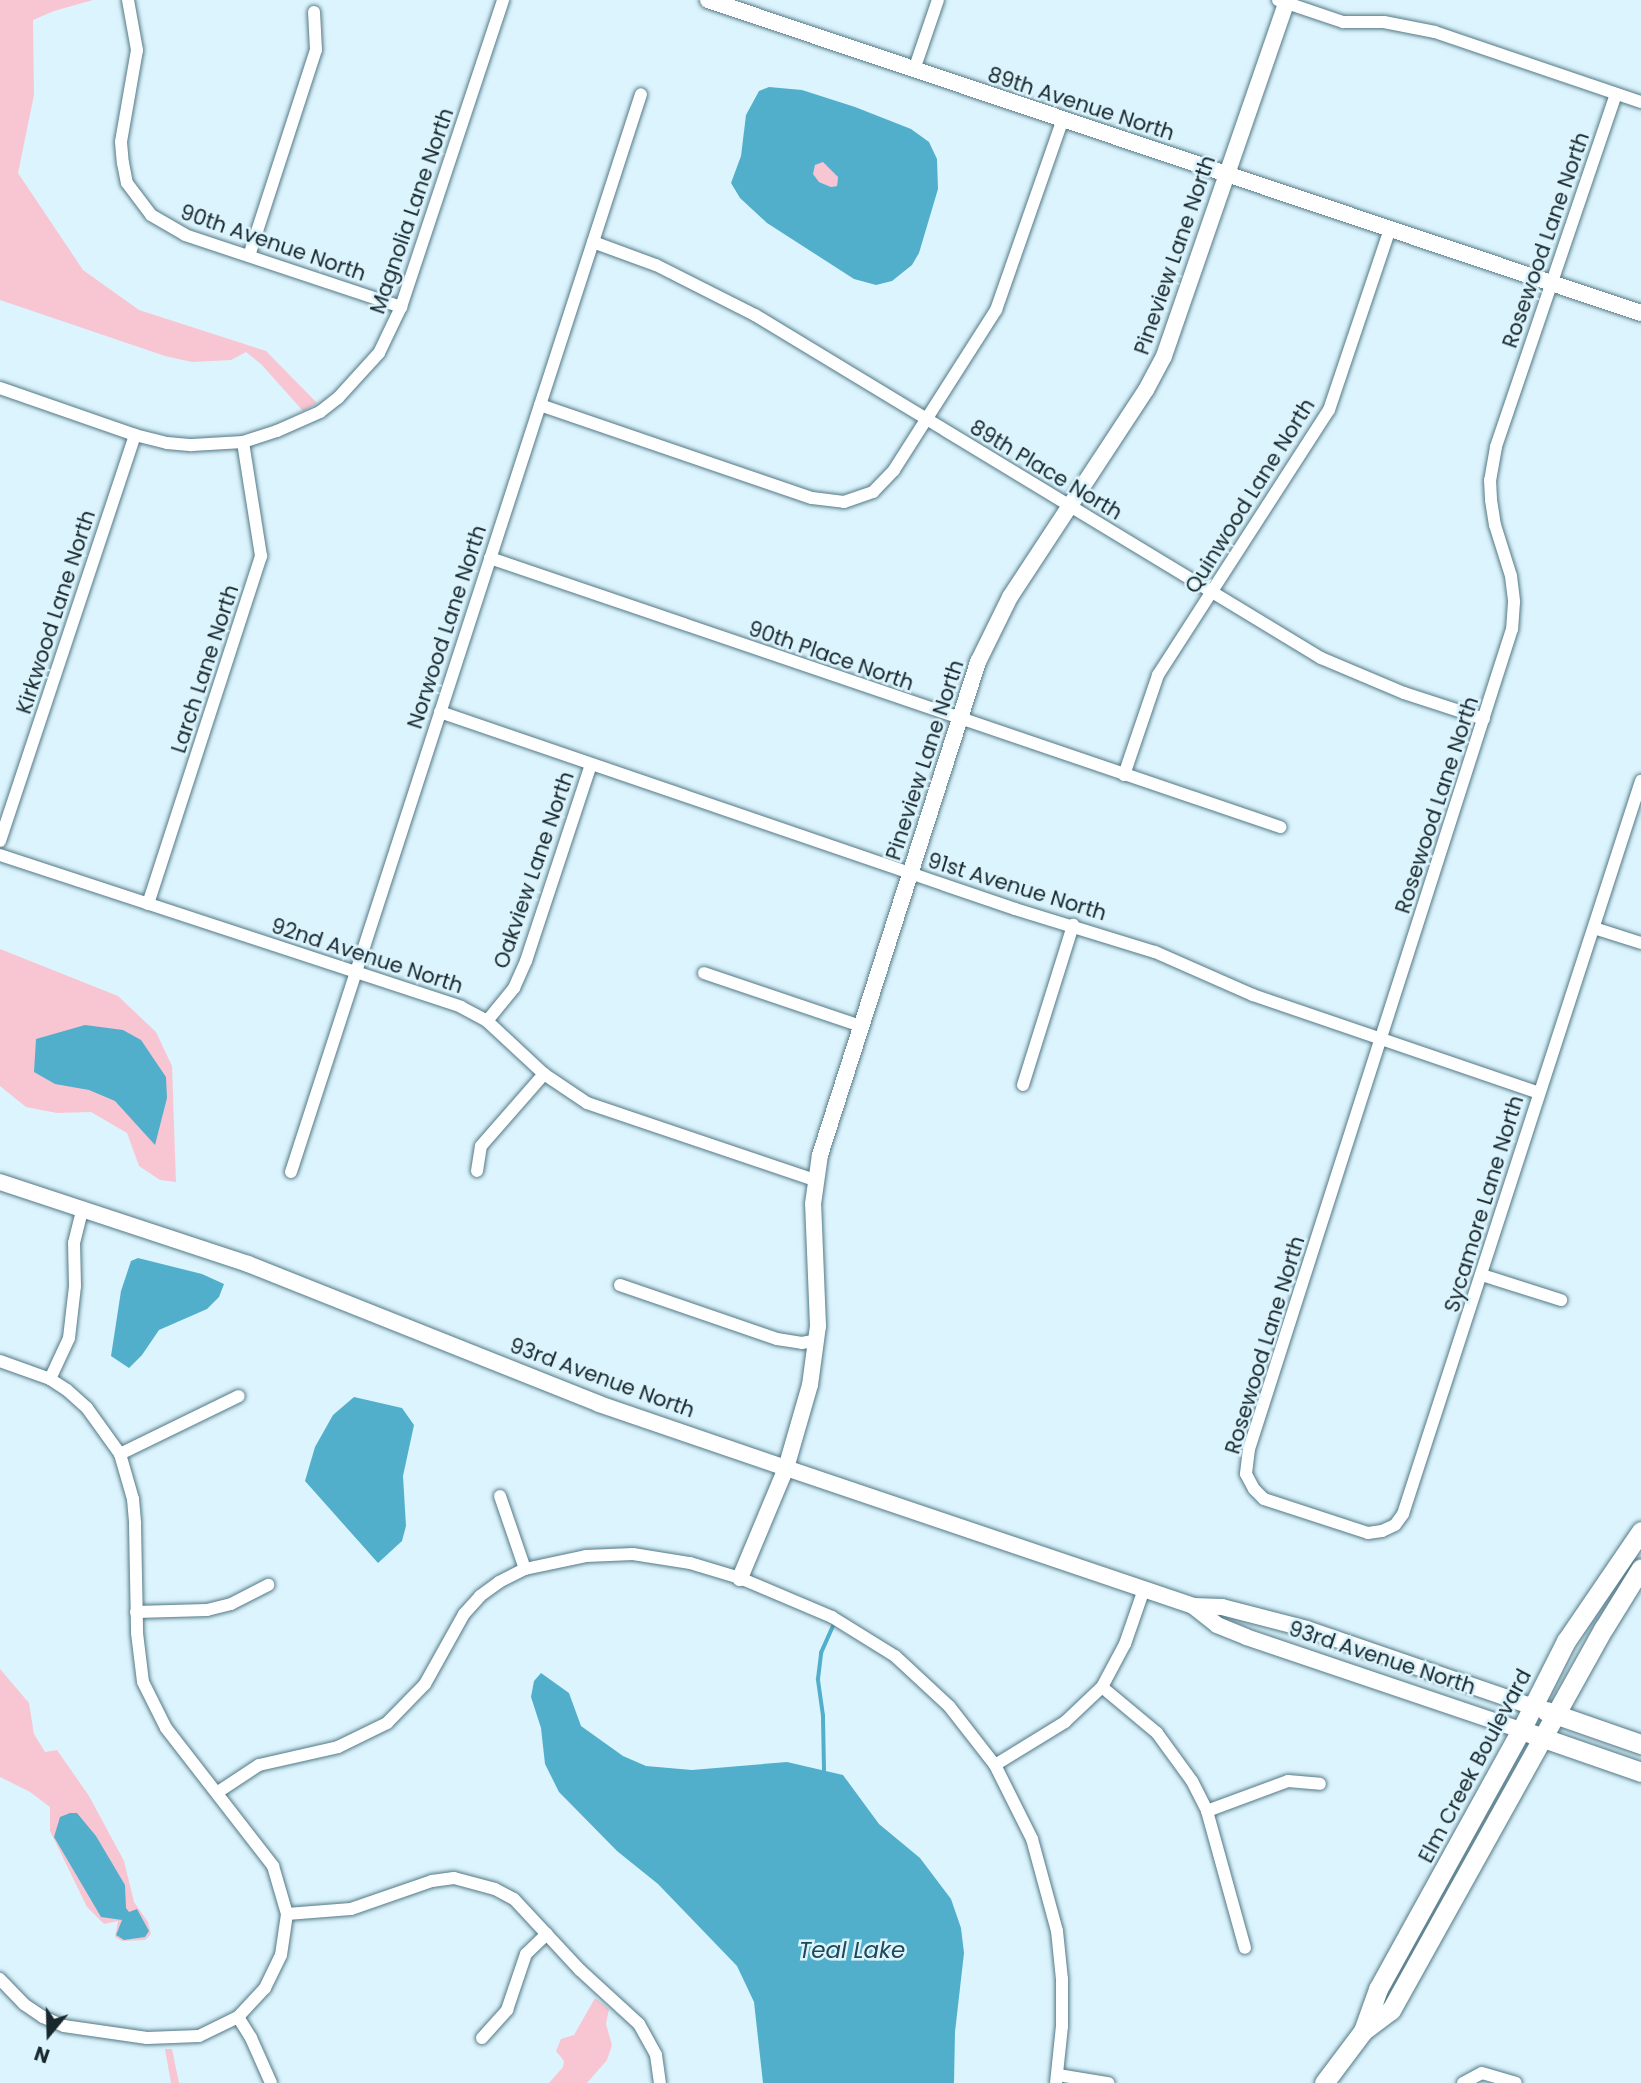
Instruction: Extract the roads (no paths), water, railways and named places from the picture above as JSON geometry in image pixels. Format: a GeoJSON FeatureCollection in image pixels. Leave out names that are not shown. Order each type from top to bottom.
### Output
{"type":"FeatureCollection","features":[{"type":"Feature","properties":{"kind":"main road","name":"Elm Creek Boulevard"},"geometry":{"type":"LineString","coordinates":[[1363,2031],[1378,1989],[1534,1707],[1566,1641],[1641,1531]]}},
{"type":"Feature","properties":{"kind":"main road","name":"Elm Creek Boulevard"},"geometry":{"type":"LineString","coordinates":[[1324,2083],[1363,2031],[1391,2010],[1641,1568]]}},
{"type":"Feature","properties":{"kind":"main road","name":"93rd Avenue North"},"geometry":{"type":"LineString","coordinates":[[1534,1707],[1641,1744]]}},
{"type":"Feature","properties":{"kind":"main road","name":"93rd Avenue North"},"geometry":{"type":"LineString","coordinates":[[1521,1730],[1641,1772]]}},
{"type":"Feature","properties":{"kind":"street","name":"90th Avenue North"},"geometry":{"type":"LineString","coordinates":[[128,0],[137,50],[121,142],[127,183],[151,215],[167,227],[401,307]]}},
{"type":"Feature","properties":{"kind":"street","name":"Magnolia Lane North"},"geometry":{"type":"LineString","coordinates":[[243,442],[305,419],[338,398],[379,353],[401,307],[503,0]]}},
{"type":"Feature","properties":{"kind":"street","name":"89th Avenue North"},"geometry":{"type":"LineString","coordinates":[[708,0],[1641,313]]}},
{"type":"Feature","properties":{"kind":"street"},"geometry":{"type":"LineString","coordinates":[[914,70],[938,0]]}},
{"type":"Feature","properties":{"kind":"street"},"geometry":{"type":"LineString","coordinates":[[1284,1],[1343,22],[1410,25],[1641,102]]}},
{"type":"Feature","properties":{"kind":"street","name":"Pineview Lane North"},"geometry":{"type":"LineString","coordinates":[[740,1578],[786,1468],[804,1415],[817,1340],[813,1204],[823,1145],[992,628],[1146,390],[1164,356],[1284,1]]}},
{"type":"Feature","properties":{"kind":"street"},"geometry":{"type":"LineString","coordinates":[[249,256],[316,50],[314,12]]}},
{"type":"Feature","properties":{"kind":"street","name":"Norwood Lane North"},"geometry":{"type":"LineString","coordinates":[[291,1172],[641,94]]}},
{"type":"Feature","properties":{"kind":"street","name":"Rosewood Lane North"},"geometry":{"type":"LineString","coordinates":[[1284,1507],[1264,1499],[1254,1489],[1246,1474],[1247,1460],[1506,654],[1514,602],[1491,500],[1493,460],[1616,94]]}},
{"type":"Feature","properties":{"kind":"street"},"geometry":{"type":"LineString","coordinates":[[540,405],[827,502],[844,502],[873,492],[894,470],[996,310],[1063,119]]}},
{"type":"Feature","properties":{"kind":"street","name":"Quinwood Lane North"},"geometry":{"type":"LineString","coordinates":[[1124,775],[1158,675],[1329,410],[1390,229]]}},
{"type":"Feature","properties":{"kind":"street","name":"89th Place North"},"geometry":{"type":"LineString","coordinates":[[593,242],[656,265],[701,286],[927,419],[1212,594],[1342,668],[1404,693],[1484,719]]}},
{"type":"Feature","properties":{"kind":"street"},"geometry":{"type":"LineString","coordinates":[[0,388],[135,435],[167,443],[192,445],[243,442]]}},
{"type":"Feature","properties":{"kind":"street","name":"Kirkwood Lane North"},"geometry":{"type":"LineString","coordinates":[[0,841],[135,435]]}},
{"type":"Feature","properties":{"kind":"street","name":"Larch Lane North"},"geometry":{"type":"LineString","coordinates":[[148,904],[261,556],[243,442]]}},
{"type":"Feature","properties":{"kind":"street","name":"90th Place North"},"geometry":{"type":"LineString","coordinates":[[490,558],[960,721],[1280,827]]}},
{"type":"Feature","properties":{"kind":"street","name":"91st Avenue North"},"geometry":{"type":"LineString","coordinates":[[440,712],[910,874],[1156,952],[1229,986],[1539,1093]]}},
{"type":"Feature","properties":{"kind":"street","name":"Oakview Lane North"},"geometry":{"type":"LineString","coordinates":[[487,1021],[510,994],[522,971],[591,764]]}},
{"type":"Feature","properties":{"kind":"street","name":"Sycamore Lane North"},"geometry":{"type":"LineString","coordinates":[[1284,1507],[1354,1531],[1382,1531],[1395,1525],[1407,1504],[1641,781]]}},
{"type":"Feature","properties":{"kind":"street","name":"92nd Avenue North"},"geometry":{"type":"LineString","coordinates":[[0,855],[461,1007],[487,1021],[544,1074],[587,1103],[815,1180]]}},
{"type":"Feature","properties":{"kind":"street"},"geometry":{"type":"LineString","coordinates":[[1023,1086],[1073,925]]}},
{"type":"Feature","properties":{"kind":"street"},"geometry":{"type":"LineString","coordinates":[[1594,928],[1641,943]]}},
{"type":"Feature","properties":{"kind":"street"},"geometry":{"type":"LineString","coordinates":[[705,973],[860,1026]]}},
{"type":"Feature","properties":{"kind":"street"},"geometry":{"type":"LineString","coordinates":[[477,1171],[481,1146],[544,1074]]}},
{"type":"Feature","properties":{"kind":"street","name":"93rd Avenue North"},"geometry":{"type":"LineString","coordinates":[[0,1182],[248,1264],[599,1404],[786,1468],[1193,1606],[1222,1607],[1307,1629],[1534,1707]]}},
{"type":"Feature","properties":{"kind":"street"},"geometry":{"type":"LineString","coordinates":[[50,1379],[69,1338],[75,1286],[74,1243],[83,1208]]}},
{"type":"Feature","properties":{"kind":"street"},"geometry":{"type":"LineString","coordinates":[[1482,1275],[1560,1300]]}},
{"type":"Feature","properties":{"kind":"street"},"geometry":{"type":"LineString","coordinates":[[620,1285],[777,1339],[802,1343],[817,1340]]}},
{"type":"Feature","properties":{"kind":"street"},"geometry":{"type":"LineString","coordinates":[[0,1361],[50,1379],[87,1408],[120,1454],[133,1499],[138,1658],[153,1706],[273,1866],[287,1914],[284,1945],[277,1966],[258,1998],[238,2017],[215,2030],[185,2039],[147,2038],[88,2031],[43,2017],[24,2004],[0,1979]]}},
{"type":"Feature","properties":{"kind":"street"},"geometry":{"type":"LineString","coordinates":[[120,1454],[239,1396]]}},
{"type":"Feature","properties":{"kind":"street"},"geometry":{"type":"LineString","coordinates":[[500,1496],[525,1569]]}},
{"type":"Feature","properties":{"kind":"street"},"geometry":{"type":"LineString","coordinates":[[218,1792],[259,1765],[338,1747],[387,1723],[425,1684],[464,1614],[480,1596],[499,1582],[525,1569],[586,1556],[633,1554],[690,1563],[740,1578],[832,1616],[895,1656],[949,1706],[995,1765],[1032,1839],[1057,1931],[1062,1979],[1057,2079],[1108,2083]]}},
{"type":"Feature","properties":{"kind":"street"},"geometry":{"type":"LineString","coordinates":[[136,1612],[207,1610],[231,1604],[268,1585]]}},
{"type":"Feature","properties":{"kind":"street"},"geometry":{"type":"LineString","coordinates":[[995,1765],[1065,1722],[1102,1687],[1125,1644],[1144,1589]]}},
{"type":"Feature","properties":{"kind":"street","name":"93rd Avenue North"},"geometry":{"type":"LineString","coordinates":[[1193,1606],[1217,1625],[1247,1637],[1521,1730]]}},
{"type":"Feature","properties":{"kind":"street"},"geometry":{"type":"LineString","coordinates":[[1102,1687],[1157,1733],[1180,1762],[1207,1811],[1245,1948]]}},
{"type":"Feature","properties":{"kind":"street"},"geometry":{"type":"LineString","coordinates":[[1207,1811],[1288,1781],[1320,1784]]}},
{"type":"Feature","properties":{"kind":"street"},"geometry":{"type":"LineString","coordinates":[[287,1914],[351,1909],[432,1881],[454,1878],[475,1881],[514,1899],[580,1970],[639,2024],[656,2055],[660,2083]]}},
{"type":"Feature","properties":{"kind":"street"},"geometry":{"type":"LineString","coordinates":[[482,2038],[507,2010],[526,1954],[547,1934]]}},
{"type":"Feature","properties":{"kind":"street"},"geometry":{"type":"LineString","coordinates":[[238,2017],[259,2053],[271,2083]]}},
{"type":"Feature","properties":{"kind":"street"},"geometry":{"type":"LineString","coordinates":[[1463,2083],[1482,2073],[1517,2083]]}},
{"type":"Feature","properties":{"kind":"water"},"geometry":{"type":"Polygon","coordinates":[[[769,87],[802,90],[911,129],[929,142],[937,159],[938,189],[919,253],[912,265],[892,281],[876,285],[854,279],[767,223],[740,198],[731,183],[741,156],[746,115],[759,91],[769,87]],[[823,162],[815,165],[813,174],[819,182],[831,187],[837,186],[838,177],[823,162]]]}},
{"type":"Feature","properties":{"kind":"water"},"geometry":{"type":"Polygon","coordinates":[[[85,1025],[123,1030],[141,1040],[166,1077],[167,1098],[155,1145],[115,1101],[89,1090],[55,1084],[34,1072],[36,1039],[85,1025]]]}},
{"type":"Feature","properties":{"kind":"water"},"geometry":{"type":"Polygon","coordinates":[[[138,1258],[202,1274],[224,1284],[219,1297],[207,1309],[159,1330],[142,1355],[129,1368],[111,1356],[121,1291],[131,1261],[138,1258]]]}},
{"type":"Feature","properties":{"kind":"water"},"geometry":{"type":"Polygon","coordinates":[[[354,1397],[402,1408],[414,1425],[403,1476],[406,1526],[402,1541],[378,1563],[305,1481],[315,1447],[333,1415],[354,1397]]]}},
{"type":"Feature","properties":{"kind":"water","name":"Teal Lake"},"geometry":{"type":"Polygon","coordinates":[[[541,1673],[569,1693],[581,1726],[623,1756],[646,1766],[692,1770],[787,1762],[843,1775],[879,1824],[920,1858],[951,1899],[961,1928],[964,1953],[955,2032],[954,2083],[763,2083],[754,2002],[737,1966],[658,1884],[617,1851],[559,1792],[545,1764],[541,1728],[531,1697],[534,1681],[541,1673]]]}},
{"type":"Feature","properties":{"kind":"water"},"geometry":{"type":"Polygon","coordinates":[[[77,1813],[96,1836],[125,1885],[126,1908],[129,1912],[137,1909],[149,1931],[145,1937],[124,1940],[116,1935],[122,1920],[101,1917],[54,1837],[60,1817],[77,1813]]]}},
{"type":"Feature","properties":{"kind":"waterway"},"geometry":{"type":"LineString","coordinates":[[824,1770],[823,1716],[818,1679],[821,1653],[833,1626]]}}]}
